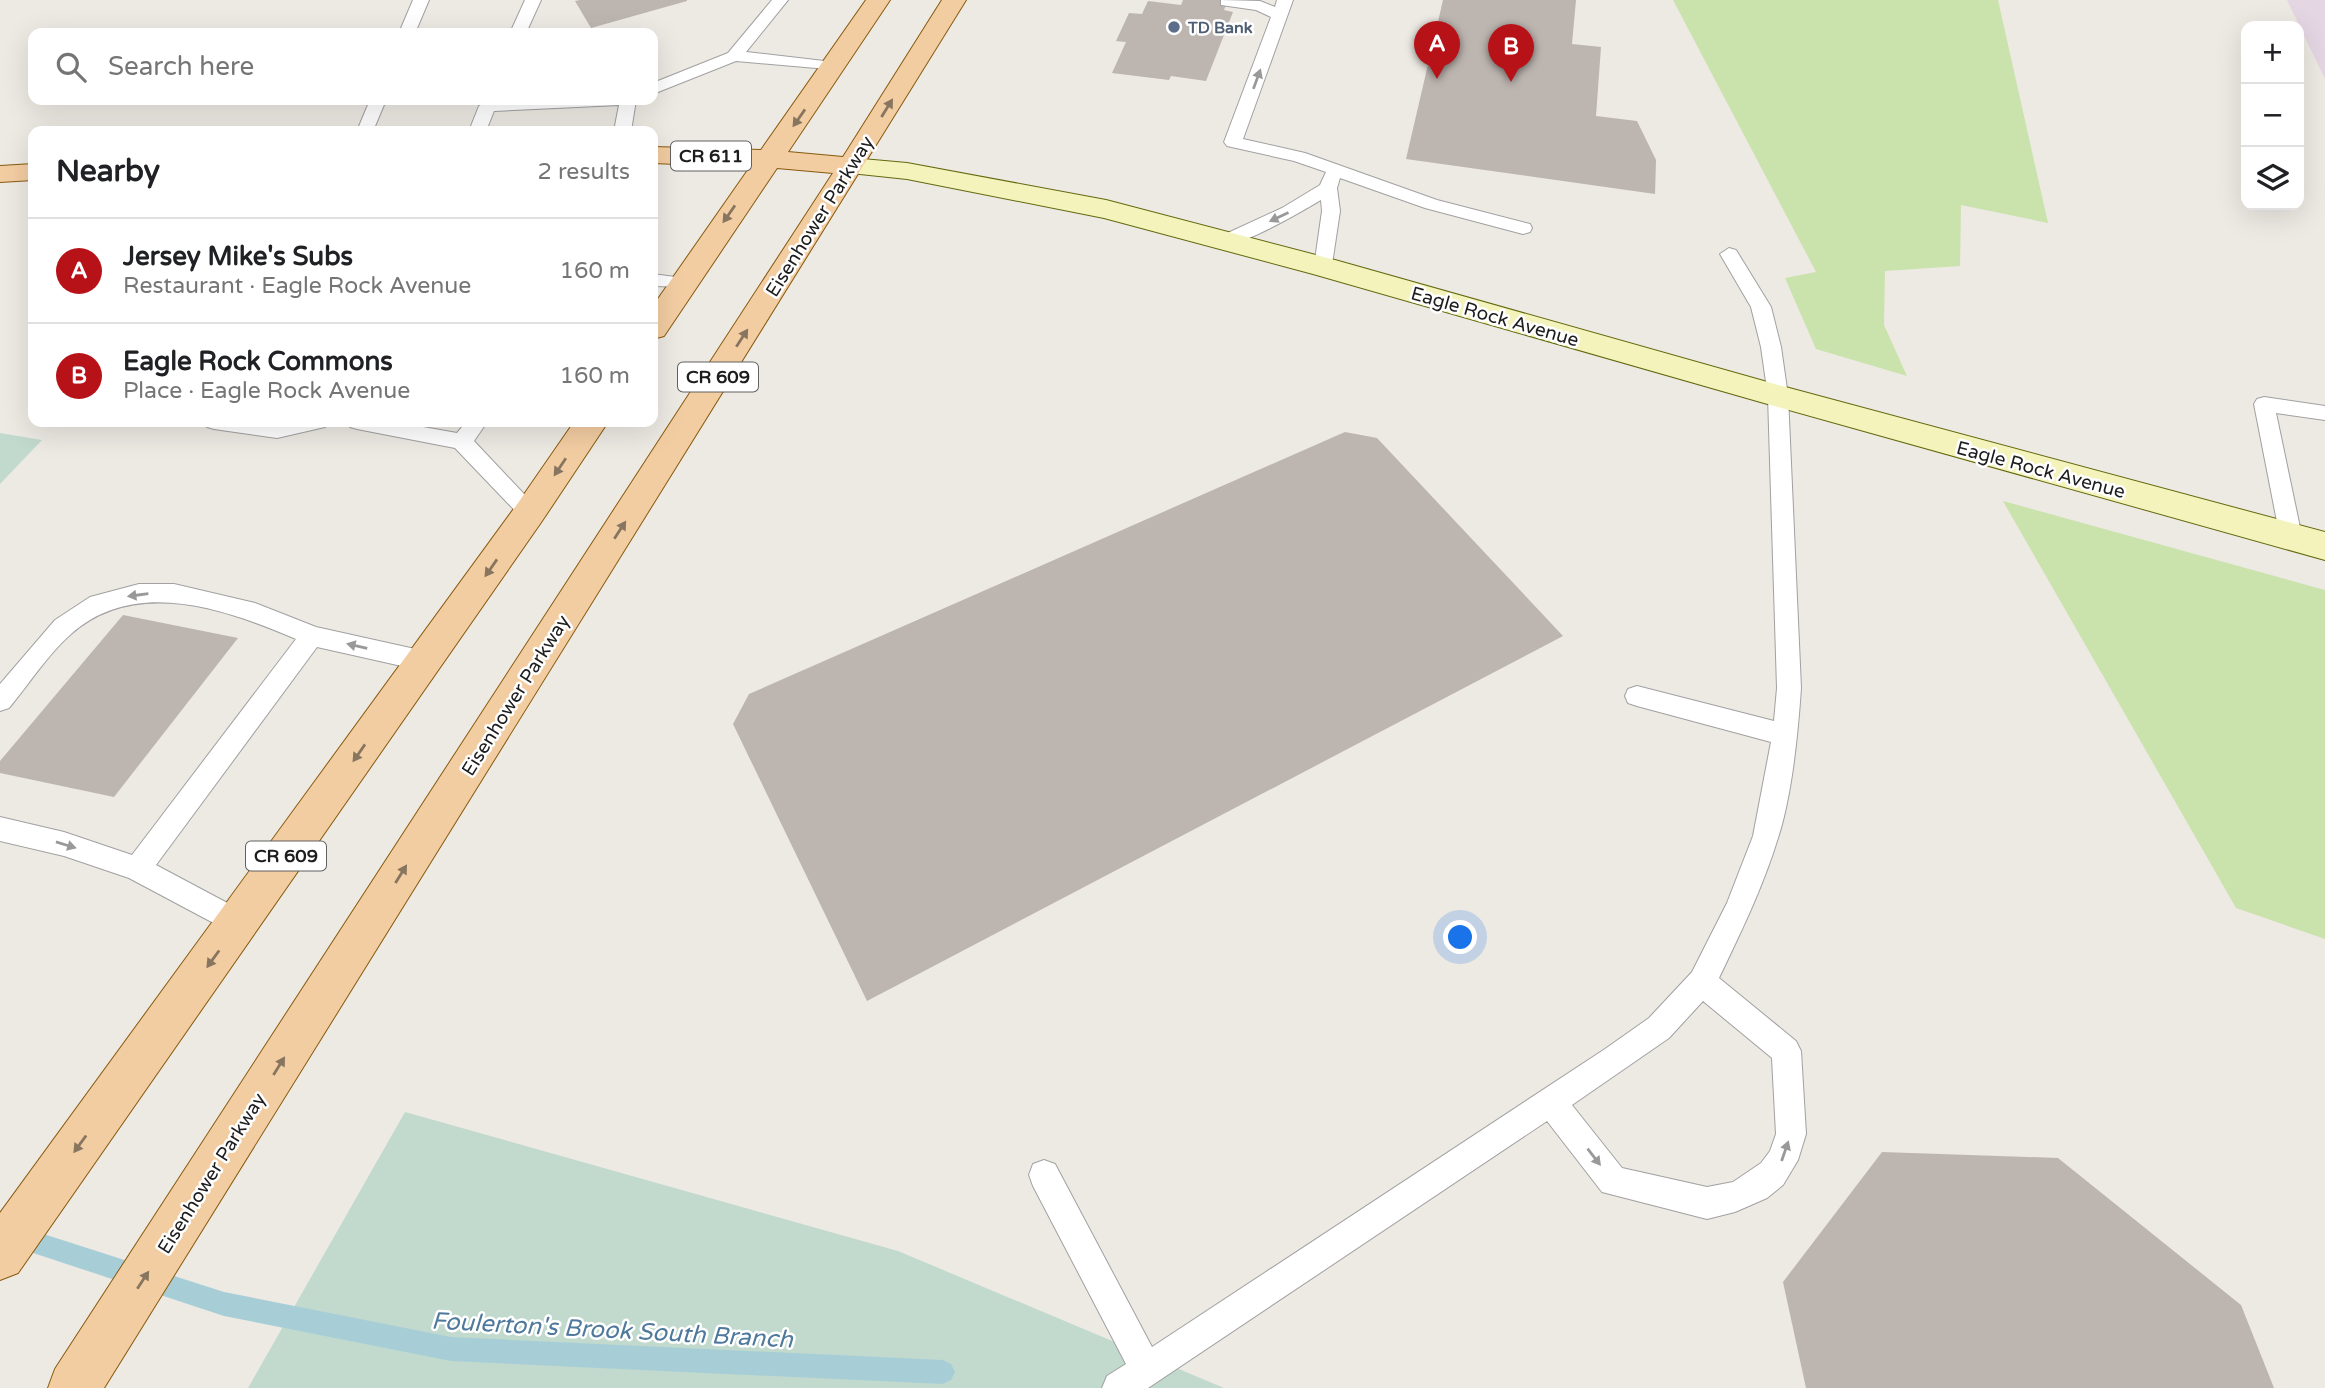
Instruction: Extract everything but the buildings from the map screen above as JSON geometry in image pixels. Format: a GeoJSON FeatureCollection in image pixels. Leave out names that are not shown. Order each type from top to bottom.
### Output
{"type":"FeatureCollection","features":[{"type":"Feature","properties":{"kind":"main road"},"geometry":{"type":"LineString","coordinates":[[658,321],[878,0]]}},
{"type":"Feature","properties":{"kind":"main road","name":"Eisenhower Parkway"},"geometry":{"type":"LineString","coordinates":[[74,1388],[954,0]]}},
{"type":"Feature","properties":{"kind":"main road","name":"Eagle Rock Avenue"},"geometry":{"type":"LineString","coordinates":[[658,155],[769,159],[907,171],[1107,209],[2325,546]]}},
{"type":"Feature","properties":{"kind":"main road"},"geometry":{"type":"LineString","coordinates":[[0,174],[28,172]]}},
{"type":"Feature","properties":{"kind":"main road","name":"CR 609"},"geometry":{"type":"LineString","coordinates":[[0,1255],[530,512],[588,427]]}},
{"type":"Feature","properties":{"kind":"lane"},"geometry":{"type":"LineString","coordinates":[[409,28],[421,0]]}},
{"type":"Feature","properties":{"kind":"lane"},"geometry":{"type":"LineString","coordinates":[[520,28],[533,0]]}},
{"type":"Feature","properties":{"kind":"lane"},"geometry":{"type":"LineString","coordinates":[[658,87],[734,56],[780,0]]}},
{"type":"Feature","properties":{"kind":"lane"},"geometry":{"type":"LineString","coordinates":[[1227,2],[1283,8],[1233,142],[1299,157],[1430,204],[1523,228]]}},
{"type":"Feature","properties":{"kind":"lane"},"geometry":{"type":"LineString","coordinates":[[734,56],[833,67]]}},
{"type":"Feature","properties":{"kind":"lane"},"geometry":{"type":"LineString","coordinates":[[367,126],[377,105]]}},
{"type":"Feature","properties":{"kind":"lane"},"geometry":{"type":"LineString","coordinates":[[480,126],[487,105]]}},
{"type":"Feature","properties":{"kind":"lane"},"geometry":{"type":"LineString","coordinates":[[624,126],[627,105]]}},
{"type":"Feature","properties":{"kind":"lane"},"geometry":{"type":"LineString","coordinates":[[1324,267],[1331,211],[1328,188],[1335,169]]}},
{"type":"Feature","properties":{"kind":"lane"},"geometry":{"type":"LineString","coordinates":[[1226,241],[1288,212],[1328,188]]}},
{"type":"Feature","properties":{"kind":"lane"},"geometry":{"type":"LineString","coordinates":[[1119,1388],[1552,1103],[1659,1028],[1702,982],[1739,907],[1766,836],[1786,735],[1789,688],[1778,396],[1771,347],[1761,307],[1729,254]]}},
{"type":"Feature","properties":{"kind":"lane"},"geometry":{"type":"LineString","coordinates":[[658,280],[683,283]]}},
{"type":"Feature","properties":{"kind":"lane"},"geometry":{"type":"LineString","coordinates":[[2291,537],[2264,404],[2325,413]]}},
{"type":"Feature","properties":{"kind":"lane"},"geometry":{"type":"LineString","coordinates":[[253,427],[277,430],[292,427]]}},
{"type":"Feature","properties":{"kind":"lane"},"geometry":{"type":"LineString","coordinates":[[413,427],[462,442],[530,512]]}},
{"type":"Feature","properties":{"kind":"lane"},"geometry":{"type":"LineString","coordinates":[[462,442],[473,427]]}},
{"type":"Feature","properties":{"kind":"lane"},"geometry":{"type":"LineString","coordinates":[[0,701],[63,627],[98,604],[139,593],[174,593],[255,612],[312,636],[424,661]]}},
{"type":"Feature","properties":{"kind":"lane"},"geometry":{"type":"LineString","coordinates":[[137,869],[312,636]]}},
{"type":"Feature","properties":{"kind":"lane"},"geometry":{"type":"LineString","coordinates":[[1637,695],[1786,735]]}},
{"type":"Feature","properties":{"kind":"lane"},"geometry":{"type":"LineString","coordinates":[[0,829],[64,844],[137,869],[238,923]]}},
{"type":"Feature","properties":{"kind":"lane"},"geometry":{"type":"LineString","coordinates":[[1552,1103],[1613,1181],[1707,1203],[1735,1197],[1756,1187],[1772,1174],[1783,1160],[1791,1134],[1786,1051],[1702,982]]}},
{"type":"Feature","properties":{"kind":"lane"},"geometry":{"type":"LineString","coordinates":[[1044,1175],[1146,1369]]}},
{"type":"Feature","properties":{"kind":"shaded area"},"geometry":{"type":"Polygon","coordinates":[[[2287,0],[2325,0],[2325,79],[2304,35],[2304,21],[2297,21],[2287,0]]]}},
{"type":"Feature","properties":{"kind":"green space"},"geometry":{"type":"Polygon","coordinates":[[[1673,0],[1998,0],[2048,223],[1961,205],[1960,266],[1885,271],[1884,325],[1907,376],[1816,349],[1785,278],[1816,272],[1673,0]]]}},
{"type":"Feature","properties":{"kind":"green space"},"geometry":{"type":"Polygon","coordinates":[[[0,433],[42,440],[0,484],[0,433]]]}},
{"type":"Feature","properties":{"kind":"green space"},"geometry":{"type":"Polygon","coordinates":[[[2003,501],[2325,590],[2325,939],[2236,908],[2003,501]]]}},
{"type":"Feature","properties":{"kind":"green space"},"geometry":{"type":"Polygon","coordinates":[[[405,1112],[898,1251],[1224,1388],[248,1388],[405,1112]]]}},
{"type":"Feature","properties":{"kind":"waterway","name":"Foulerton's Brook South Branch"},"geometry":{"type":"LineString","coordinates":[[0,1231],[224,1304],[451,1349],[943,1372]]}},
{"type":"Feature","properties":{"kind":"place","name":"TD Bank"},"geometry":{"type":"Point","coordinates":[1174,27]}},
{"type":"Feature","properties":{"kind":"place","name":"Jersey Mike's Subs"},"geometry":{"type":"Point","coordinates":[1437,79]}},
{"type":"Feature","properties":{"kind":"place","name":"Eagle Rock Commons"},"geometry":{"type":"Point","coordinates":[1511,82]}}]}
